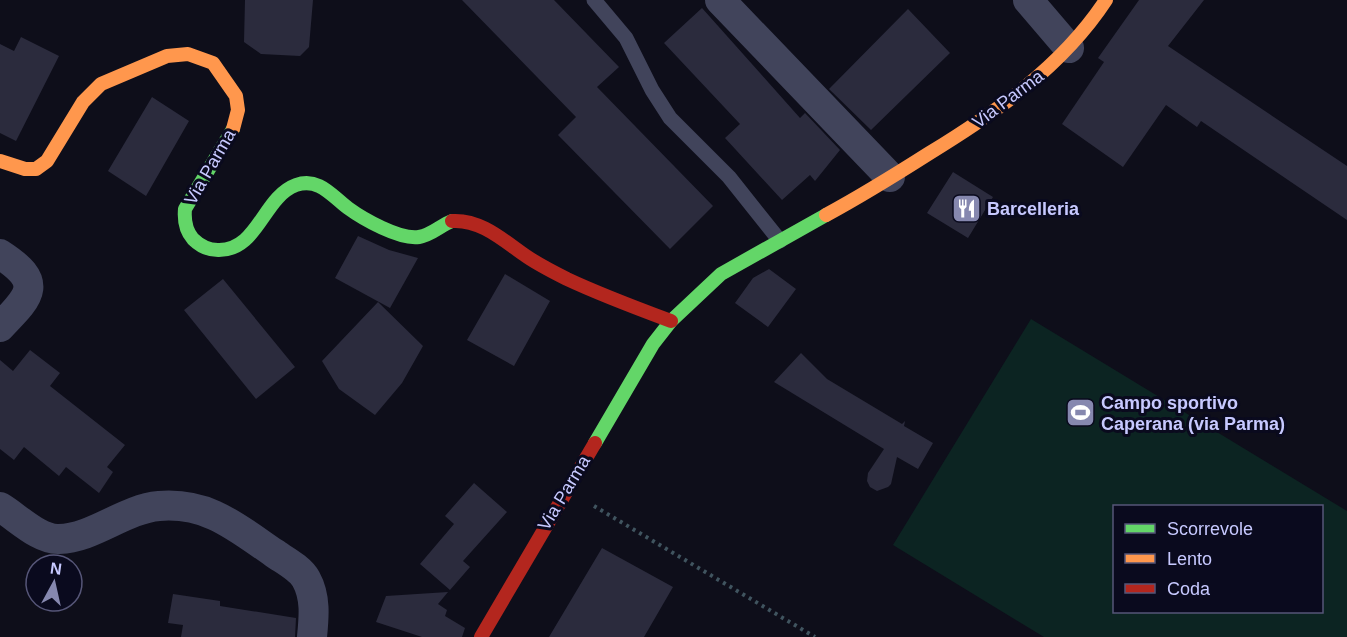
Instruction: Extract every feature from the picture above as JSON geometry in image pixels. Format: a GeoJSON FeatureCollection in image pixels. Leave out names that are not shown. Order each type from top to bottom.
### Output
{"type":"FeatureCollection","features":[{"type":"Feature","properties":{"kind":"street"},"geometry":{"type":"LineString","coordinates":[[720,0],[890,177]]}},
{"type":"Feature","properties":{"kind":"street"},"geometry":{"type":"LineString","coordinates":[[1028,0],[1069,48]]}},
{"type":"Feature","properties":{"kind":"street","name":"Via Parma"},"geometry":{"type":"LineString","coordinates":[[481,637],[566,489],[654,344],[671,321],[721,274],[863,195],[988,117],[1069,48],[1106,0]]}},
{"type":"Feature","properties":{"kind":"street","name":"Via Parma"},"geometry":{"type":"LineString","coordinates":[[0,161],[25,169],[36,169],[47,160],[83,102],[101,84],[167,56],[188,54],[213,63],[236,96],[235,124],[186,205],[183,218],[191,237],[208,249],[223,253],[242,245],[277,201],[295,186],[311,183],[330,191],[350,210],[396,233],[415,239],[429,234],[448,222],[462,220],[485,228],[527,257],[566,278],[671,321]]}},
{"type":"Feature","properties":{"kind":"street"},"geometry":{"type":"LineString","coordinates":[[0,254],[23,272],[28,285],[26,301],[0,327]]}},
{"type":"Feature","properties":{"kind":"street"},"geometry":{"type":"LineString","coordinates":[[0,507],[44,538],[60,539],[87,533],[157,506],[188,506],[216,515],[237,526],[306,578],[314,604],[312,637]]}},
{"type":"Feature","properties":{"kind":"lane"},"geometry":{"type":"LineString","coordinates":[[594,0],[626,38],[652,90],[670,118],[729,177],[780,241]]}},
{"type":"Feature","properties":{"kind":"path"},"geometry":{"type":"LineString","coordinates":[[566,489],[815,637]]}},
{"type":"Feature","properties":{"kind":"green space","name":"Campo sportivo Caperana (via Parma)"},"geometry":{"type":"Polygon","coordinates":[[[1031,319],[1347,511],[1347,637],[1044,637],[893,545],[1031,319]]]}},
{"type":"Feature","properties":{"kind":"building"},"geometry":{"type":"Polygon","coordinates":[[[245,0],[313,0],[309,47],[300,56],[261,54],[244,42],[245,0]]]}},
{"type":"Feature","properties":{"kind":"building"},"geometry":{"type":"Polygon","coordinates":[[[462,0],[554,0],[619,67],[597,87],[713,206],[670,249],[558,135],[576,117],[462,0]]]}},
{"type":"Feature","properties":{"kind":"building"},"geometry":{"type":"Polygon","coordinates":[[[1139,0],[1204,0],[1168,46],[1347,166],[1347,220],[1201,121],[1197,127],[1166,105],[1123,167],[1062,124],[1104,62],[1098,58],[1139,0]]]}},
{"type":"Feature","properties":{"kind":"building"},"geometry":{"type":"Polygon","coordinates":[[[702,8],[800,118],[805,113],[840,150],[815,181],[810,175],[782,200],[725,138],[740,124],[664,43],[702,8]]]}},
{"type":"Feature","properties":{"kind":"building"},"geometry":{"type":"Polygon","coordinates":[[[908,9],[950,53],[871,130],[829,89],[908,9]]]}},
{"type":"Feature","properties":{"kind":"building"},"geometry":{"type":"Polygon","coordinates":[[[21,37],[59,56],[16,141],[0,133],[0,44],[14,51],[21,37]]]}},
{"type":"Feature","properties":{"kind":"building"},"geometry":{"type":"Polygon","coordinates":[[[152,97],[189,121],[146,196],[108,171],[152,97]]]}},
{"type":"Feature","properties":{"kind":"building"},"geometry":{"type":"Polygon","coordinates":[[[953,172],[993,197],[968,238],[927,213],[953,172]]]}},
{"type":"Feature","properties":{"kind":"building"},"geometry":{"type":"Polygon","coordinates":[[[358,236],[389,250],[418,258],[390,308],[335,278],[358,236]]]}},
{"type":"Feature","properties":{"kind":"building"},"geometry":{"type":"Polygon","coordinates":[[[769,269],[796,289],[768,327],[735,303],[753,278],[769,269]]]}},
{"type":"Feature","properties":{"kind":"building"},"geometry":{"type":"Polygon","coordinates":[[[505,274],[550,301],[514,366],[467,340],[505,274]]]}},
{"type":"Feature","properties":{"kind":"building"},"geometry":{"type":"Polygon","coordinates":[[[223,279],[295,367],[256,399],[184,310],[223,279]]]}},
{"type":"Feature","properties":{"kind":"building"},"geometry":{"type":"Polygon","coordinates":[[[378,302],[423,346],[402,383],[375,415],[339,389],[322,361],[378,302]]]}},
{"type":"Feature","properties":{"kind":"building"},"geometry":{"type":"Polygon","coordinates":[[[30,350],[60,373],[50,386],[125,445],[107,467],[113,472],[99,493],[66,467],[59,476],[24,447],[14,460],[0,449],[0,360],[13,371],[30,350]]]}},
{"type":"Feature","properties":{"kind":"building"},"geometry":{"type":"Polygon","coordinates":[[[801,353],[827,379],[902,424],[905,421],[904,426],[933,443],[918,469],[897,457],[891,484],[877,491],[870,487],[867,481],[868,473],[884,449],[774,382],[801,353]]]}},
{"type":"Feature","properties":{"kind":"building"},"geometry":{"type":"Polygon","coordinates":[[[474,483],[507,512],[463,561],[470,567],[450,590],[420,564],[454,524],[445,516],[474,483]]]}},
{"type":"Feature","properties":{"kind":"building"},"geometry":{"type":"Polygon","coordinates":[[[602,548],[673,587],[644,637],[549,637],[602,548]]]}},
{"type":"Feature","properties":{"kind":"building"},"geometry":{"type":"Polygon","coordinates":[[[448,592],[438,604],[447,610],[445,616],[465,628],[462,637],[422,637],[376,622],[386,596],[448,592]]]}},
{"type":"Feature","properties":{"kind":"building"},"geometry":{"type":"Polygon","coordinates":[[[173,594],[220,601],[220,606],[296,618],[295,637],[181,637],[183,625],[168,623],[173,594]]]}},
{"type":"Feature","properties":{"kind":"traffic: fast"},"geometry":{"type":"LineString","coordinates":[[233,129],[185,209],[185,221],[189,232],[193,239],[204,247],[218,250],[231,248],[242,242],[252,233],[285,191],[304,183],[325,189],[363,218],[402,235],[424,236],[452,221]]}},
{"type":"Feature","properties":{"kind":"traffic: fast"},"geometry":{"type":"LineString","coordinates":[[595,443],[653,344],[671,321],[721,274],[826,215]]}},
{"type":"Feature","properties":{"kind":"traffic: slow"},"geometry":{"type":"LineString","coordinates":[[826,215],[903,170],[978,122],[1026,87],[1069,47],[1106,0]]}},
{"type":"Feature","properties":{"kind":"traffic: slow"},"geometry":{"type":"LineString","coordinates":[[0,161],[25,169],[36,169],[47,161],[83,102],[101,84],[167,56],[188,54],[213,63],[236,96],[238,110],[233,129]]}},
{"type":"Feature","properties":{"kind":"traffic: jam"},"geometry":{"type":"LineString","coordinates":[[452,221],[463,221],[482,227],[567,279],[671,321]]}},
{"type":"Feature","properties":{"kind":"traffic: jam"},"geometry":{"type":"LineString","coordinates":[[481,637],[595,443]]}},
{"type":"Feature","properties":{"kind":"place","name":"Barcelleria"},"geometry":{"type":"Point","coordinates":[966,209]}},
{"type":"Feature","properties":{"kind":"place","name":"Campo sportivo Caperana (via Parma)"},"geometry":{"type":"Point","coordinates":[1080,413]}}]}
